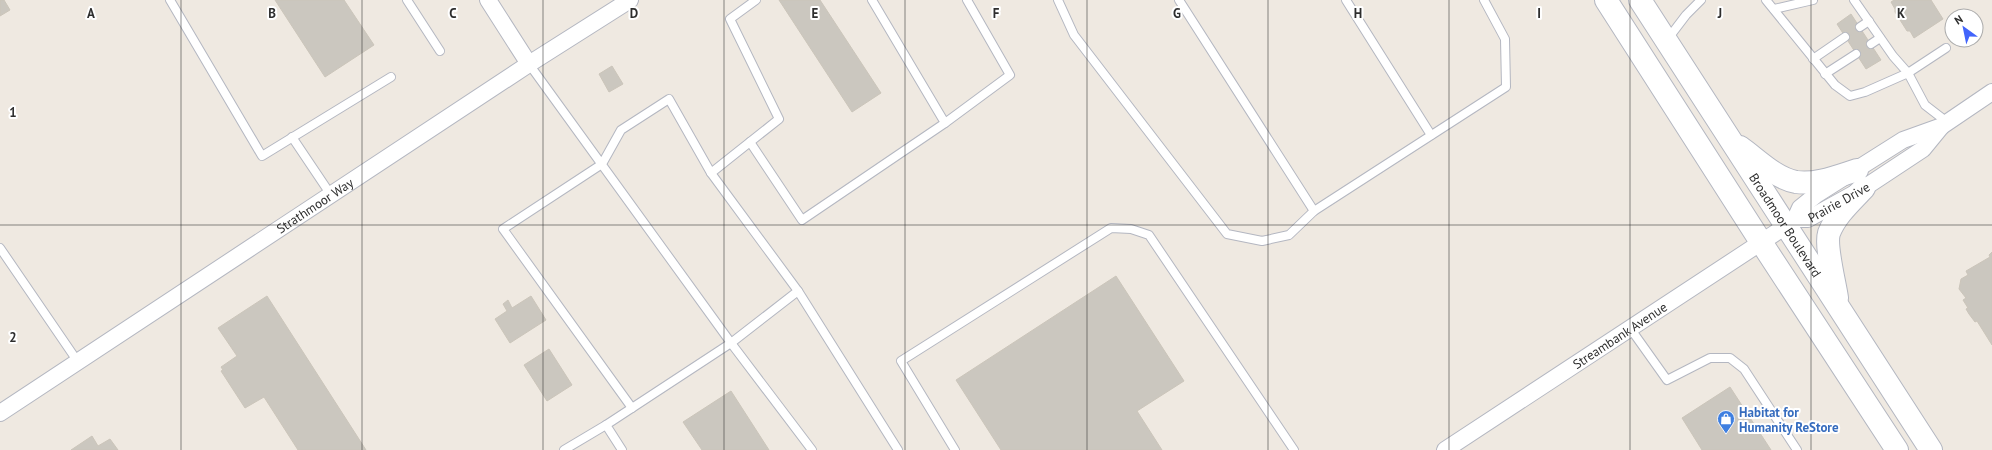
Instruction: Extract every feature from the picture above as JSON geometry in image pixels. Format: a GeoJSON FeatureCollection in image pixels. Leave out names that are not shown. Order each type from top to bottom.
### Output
{"type":"FeatureCollection","features":[{"type":"Feature","properties":{"kind":"main road"},"geometry":{"type":"LineString","coordinates":[[1606,0],[1761,242],[1897,450]]}},
{"type":"Feature","properties":{"kind":"main road","name":"Broadmoor Boulevard"},"geometry":{"type":"LineString","coordinates":[[1640,0],[1729,139],[1790,222],[1839,307],[1931,450]]}},
{"type":"Feature","properties":{"kind":"main road"},"geometry":{"type":"LineString","coordinates":[[1729,139],[1777,174],[1796,182],[1860,179]]}},
{"type":"Feature","properties":{"kind":"main road"},"geometry":{"type":"LineString","coordinates":[[1839,307],[1829,255],[1829,234],[1860,179]]}},
{"type":"Feature","properties":{"kind":"street"},"geometry":{"type":"LineString","coordinates":[[488,0],[528,64]]}},
{"type":"Feature","properties":{"kind":"street","name":"Strathmoor Way"},"geometry":{"type":"LineString","coordinates":[[0,413],[528,64],[630,0]]}},
{"type":"Feature","properties":{"kind":"street","name":"Prairie Drive"},"geometry":{"type":"LineString","coordinates":[[1790,222],[1800,208],[1816,196],[1860,179],[1903,140],[1944,124],[1992,92]]}},
{"type":"Feature","properties":{"kind":"street","name":"Streambank Avenue"},"geometry":{"type":"LineString","coordinates":[[1445,450],[1790,222]]}},
{"type":"Feature","properties":{"kind":"lane"},"geometry":{"type":"LineString","coordinates":[[170,0],[262,156],[391,77]]}},
{"type":"Feature","properties":{"kind":"lane"},"geometry":{"type":"LineString","coordinates":[[407,0],[440,51]]}},
{"type":"Feature","properties":{"kind":"lane"},"geometry":{"type":"LineString","coordinates":[[711,173],[779,119],[730,19],[756,0]]}},
{"type":"Feature","properties":{"kind":"lane"},"geometry":{"type":"LineString","coordinates":[[872,0],[945,123]]}},
{"type":"Feature","properties":{"kind":"lane"},"geometry":{"type":"LineString","coordinates":[[750,142],[802,220],[945,123],[1010,75],[967,0]]}},
{"type":"Feature","properties":{"kind":"lane"},"geometry":{"type":"LineString","coordinates":[[1058,0],[1074,35],[1227,234],[1262,241],[1289,235],[1314,211],[1506,87],[1505,39],[1484,0]]}},
{"type":"Feature","properties":{"kind":"lane"},"geometry":{"type":"LineString","coordinates":[[1179,0],[1314,211]]}},
{"type":"Feature","properties":{"kind":"lane"},"geometry":{"type":"LineString","coordinates":[[1346,0],[1431,135]]}},
{"type":"Feature","properties":{"kind":"lane"},"geometry":{"type":"LineString","coordinates":[[1666,41],[1686,15],[1701,0]]}},
{"type":"Feature","properties":{"kind":"lane"},"geometry":{"type":"LineString","coordinates":[[1766,0],[1825,74],[1835,85],[1850,96],[1865,92],[1908,73],[1946,48]]}},
{"type":"Feature","properties":{"kind":"lane"},"geometry":{"type":"LineString","coordinates":[[1774,9],[1813,0]]}},
{"type":"Feature","properties":{"kind":"lane"},"geometry":{"type":"LineString","coordinates":[[1854,0],[1893,56],[1908,73],[1925,105],[1944,124]]}},
{"type":"Feature","properties":{"kind":"lane"},"geometry":{"type":"LineString","coordinates":[[1860,27],[1869,21]]}},
{"type":"Feature","properties":{"kind":"lane"},"geometry":{"type":"LineString","coordinates":[[1813,59],[1845,37]]}},
{"type":"Feature","properties":{"kind":"lane"},"geometry":{"type":"LineString","coordinates":[[1871,44],[1880,38]]}},
{"type":"Feature","properties":{"kind":"lane"},"geometry":{"type":"LineString","coordinates":[[1825,74],[1856,54]]}},
{"type":"Feature","properties":{"kind":"lane"},"geometry":{"type":"LineString","coordinates":[[528,64],[731,343],[812,450]]}},
{"type":"Feature","properties":{"kind":"lane"},"geometry":{"type":"LineString","coordinates":[[632,408],[503,229],[602,164],[621,130],[669,99],[711,173],[798,291],[898,450]]}},
{"type":"Feature","properties":{"kind":"lane"},"geometry":{"type":"LineString","coordinates":[[292,137],[331,195]]}},
{"type":"Feature","properties":{"kind":"lane"},"geometry":{"type":"LineString","coordinates":[[955,450],[901,361],[1111,228],[1131,229],[1149,235],[1294,450]]}},
{"type":"Feature","properties":{"kind":"lane"},"geometry":{"type":"LineString","coordinates":[[0,248],[78,362]]}},
{"type":"Feature","properties":{"kind":"lane"},"geometry":{"type":"LineString","coordinates":[[564,450],[606,425],[731,343],[798,291]]}},
{"type":"Feature","properties":{"kind":"lane"},"geometry":{"type":"LineString","coordinates":[[1630,328],[1666,380],[1710,358],[1730,358],[1744,369],[1797,450]]}},
{"type":"Feature","properties":{"kind":"lane"},"geometry":{"type":"LineString","coordinates":[[606,425],[622,450]]}},
{"type":"Feature","properties":{"kind":"building"},"geometry":{"type":"Polygon","coordinates":[[[0,0],[4,0],[10,10],[0,16],[0,0]]]}},
{"type":"Feature","properties":{"kind":"building"},"geometry":{"type":"Polygon","coordinates":[[[275,0],[344,0],[374,45],[325,77],[275,0]]]}},
{"type":"Feature","properties":{"kind":"building"},"geometry":{"type":"Polygon","coordinates":[[[779,0],[820,0],[881,93],[852,112],[779,0]]]}},
{"type":"Feature","properties":{"kind":"building"},"geometry":{"type":"Polygon","coordinates":[[[1894,0],[1931,0],[1943,19],[1914,38],[1910,31],[1907,31],[1895,12],[1891,2],[1894,0]]]}},
{"type":"Feature","properties":{"kind":"building"},"geometry":{"type":"Polygon","coordinates":[[[1851,14],[1881,60],[1866,69],[1837,24],[1851,14]]]}},
{"type":"Feature","properties":{"kind":"building"},"geometry":{"type":"Polygon","coordinates":[[[612,66],[623,84],[609,92],[599,74],[612,66]]]}},
{"type":"Feature","properties":{"kind":"building"},"geometry":{"type":"Polygon","coordinates":[[[1992,252],[1992,345],[1977,321],[1975,322],[1966,309],[1968,308],[1963,300],[1966,298],[1959,289],[1961,279],[1968,275],[1966,271],[1990,257],[1989,255],[1992,252]]]}},
{"type":"Feature","properties":{"kind":"building"},"geometry":{"type":"Polygon","coordinates":[[[1116,276],[1184,381],[1137,411],[1162,450],[1001,450],[956,380],[1116,276]]]}},
{"type":"Feature","properties":{"kind":"building"},"geometry":{"type":"Polygon","coordinates":[[[267,296],[366,450],[298,450],[264,397],[245,408],[221,371],[223,370],[221,367],[237,356],[218,328],[267,296]]]}},
{"type":"Feature","properties":{"kind":"building"},"geometry":{"type":"Polygon","coordinates":[[[531,296],[546,320],[510,343],[495,319],[507,311],[503,304],[508,300],[512,308],[531,296]]]}},
{"type":"Feature","properties":{"kind":"building"},"geometry":{"type":"Polygon","coordinates":[[[549,349],[572,385],[547,401],[524,365],[549,349]]]}},
{"type":"Feature","properties":{"kind":"building","name":"Habitat for Humanity ReStore"},"geometry":{"type":"Polygon","coordinates":[[[1730,387],[1771,450],[1702,450],[1682,418],[1730,387]]]}},
{"type":"Feature","properties":{"kind":"building"},"geometry":{"type":"Polygon","coordinates":[[[731,391],[769,450],[702,450],[683,422],[731,391]]]}},
{"type":"Feature","properties":{"kind":"building"},"geometry":{"type":"Polygon","coordinates":[[[92,436],[98,446],[110,439],[118,450],[71,450],[92,436]]]}},
{"type":"Feature","properties":{"kind":"place","name":"Habitat for Humanity ReStore"},"geometry":{"type":"Point","coordinates":[1726,434]}}]}
